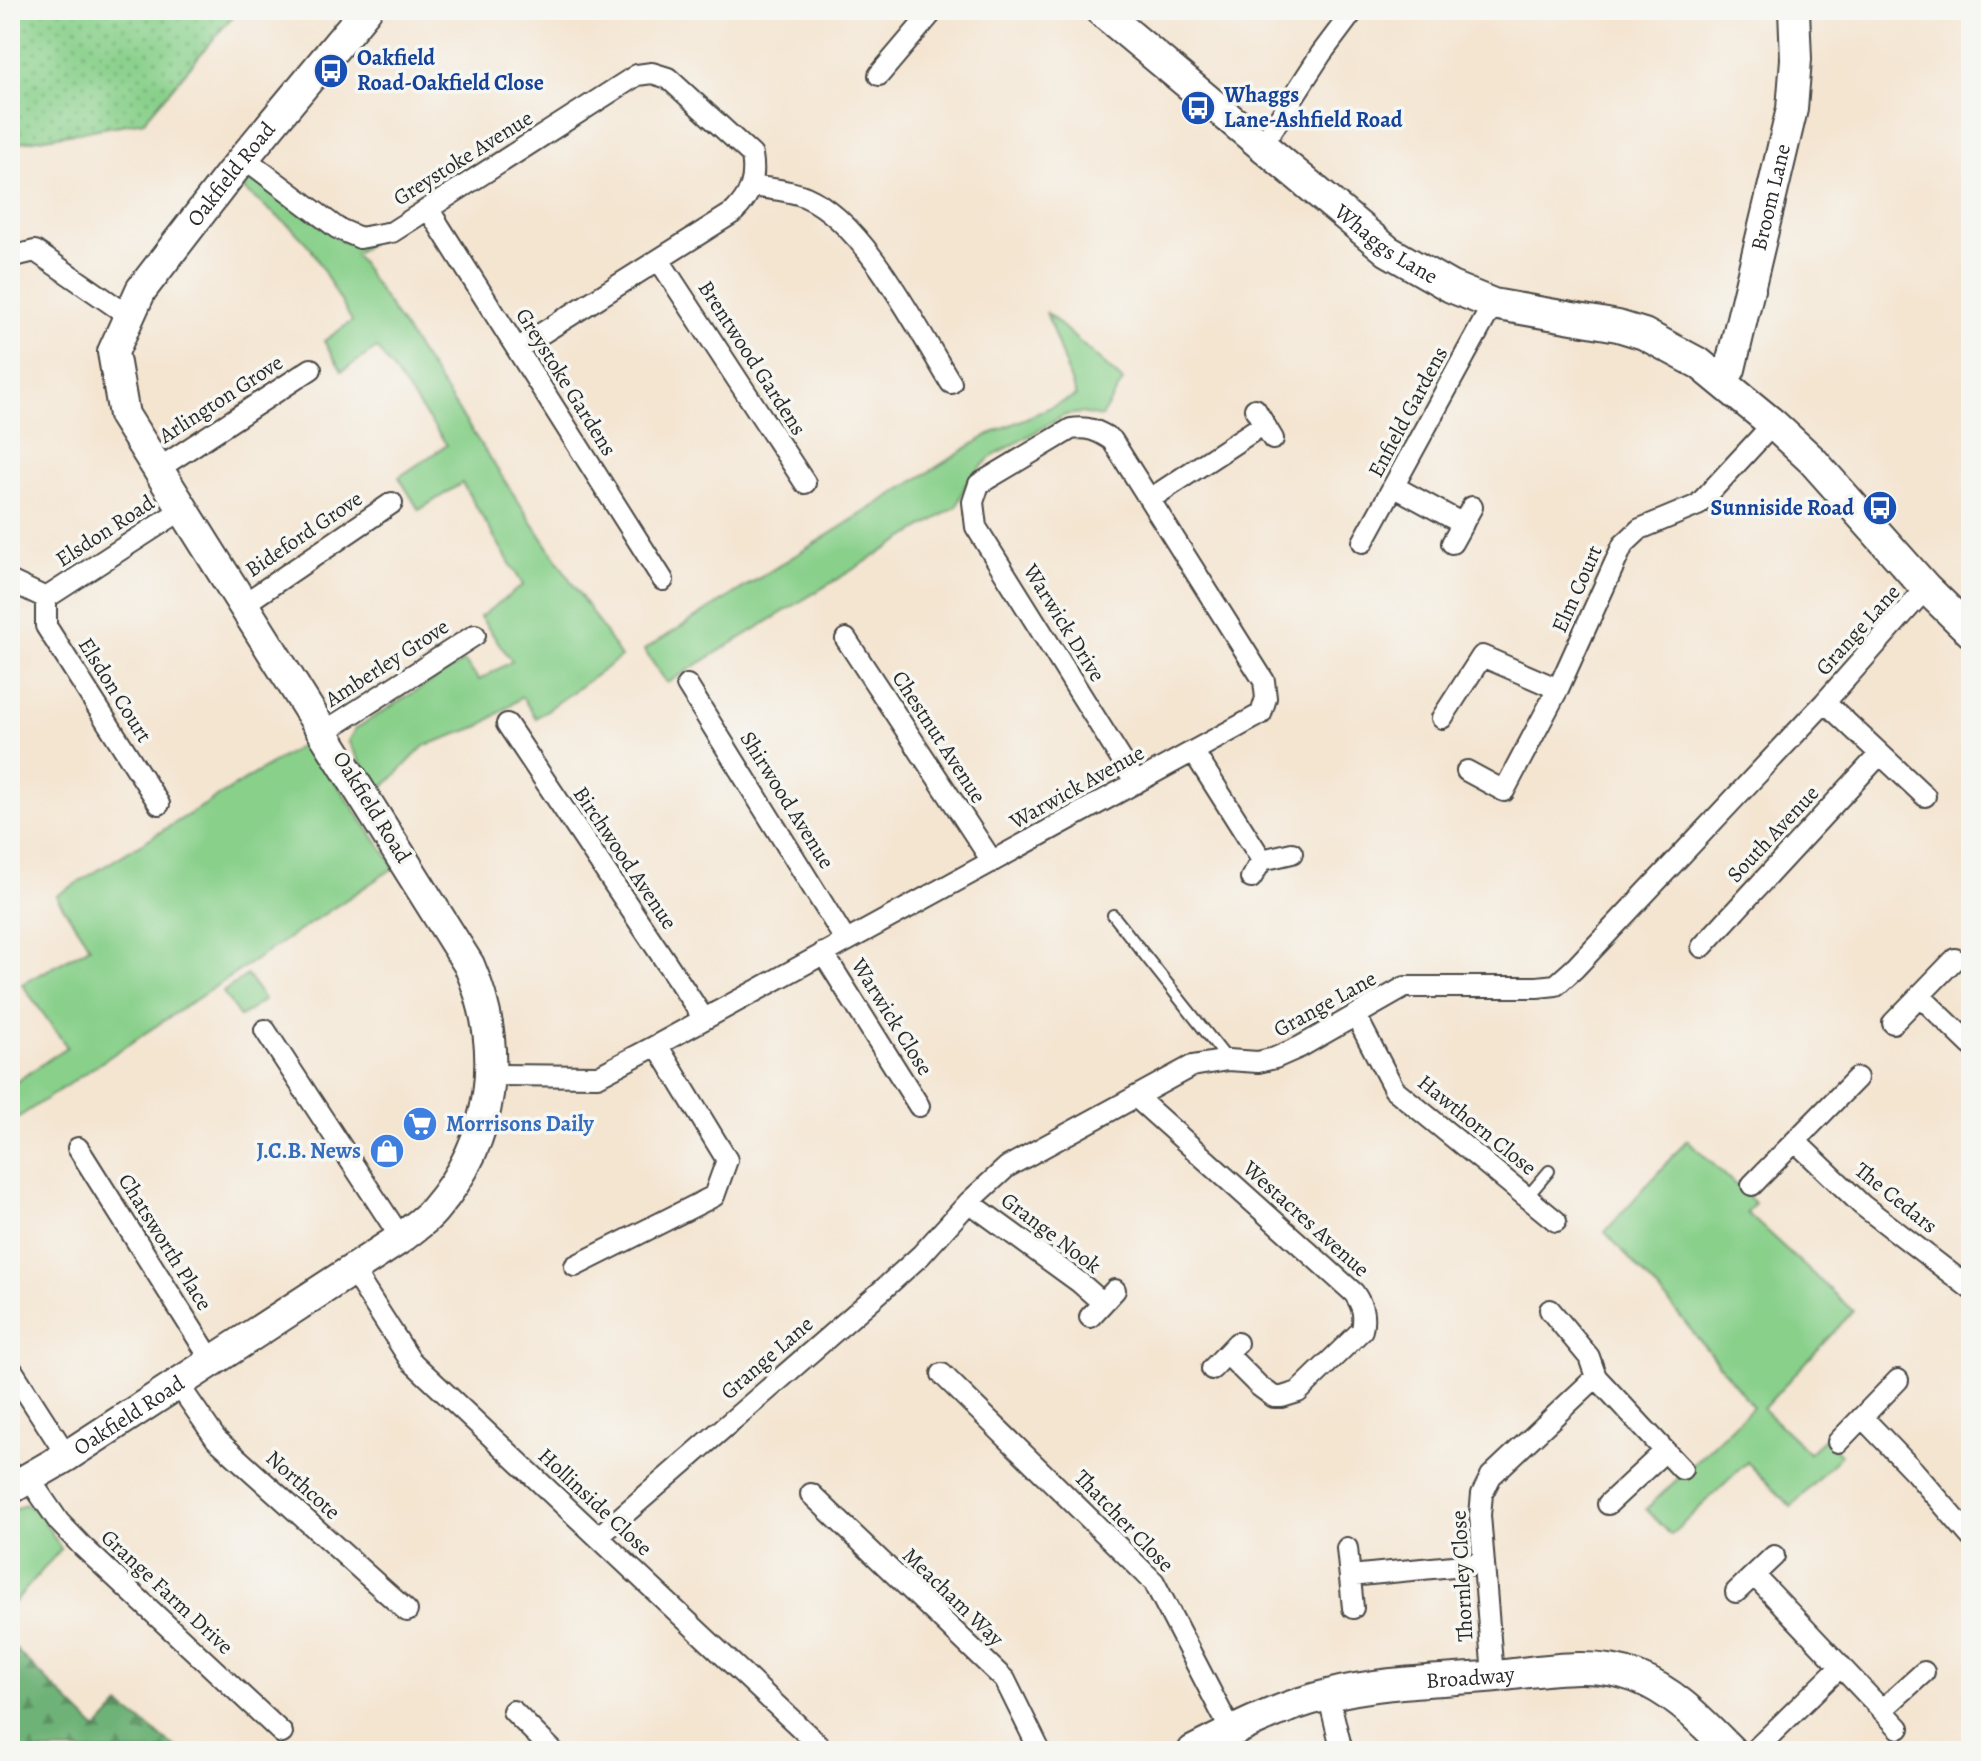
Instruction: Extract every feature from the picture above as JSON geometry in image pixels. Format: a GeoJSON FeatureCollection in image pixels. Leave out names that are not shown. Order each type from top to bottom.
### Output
{"type":"FeatureCollection","features":[{"type":"Feature","properties":{"kind":"street","name":"Oakfield Road"},"geometry":{"type":"LineString","coordinates":[[19,1483],[67,1456],[401,1238],[433,1212],[473,1152],[484,1123],[490,1075],[488,1032],[480,990],[469,965],[124,415],[113,352],[141,290],[366,10]]}},
{"type":"Feature","properties":{"kind":"street"},"geometry":{"type":"LineString","coordinates":[[879,75],[934,10]]}},
{"type":"Feature","properties":{"kind":"street","name":"Whaggs Lane"},"geometry":{"type":"LineString","coordinates":[[1100,10],[1388,251],[1451,287],[1493,304],[1618,326],[1644,334],[1675,349],[1722,380]]}},
{"type":"Feature","properties":{"kind":"street"},"geometry":{"type":"LineString","coordinates":[[1261,147],[1321,54],[1354,10]]}},
{"type":"Feature","properties":{"kind":"street","name":"Broom Lane"},"geometry":{"type":"LineString","coordinates":[[1722,380],[1730,369],[1792,109],[1796,59],[1794,10]]}},
{"type":"Feature","properties":{"kind":"street","name":"Greystoke Avenue"},"geometry":{"type":"LineString","coordinates":[[244,158],[337,228],[360,238],[392,232],[637,75],[652,73],[668,78],[752,155],[755,173],[752,186]]}},
{"type":"Feature","properties":{"kind":"street"},"geometry":{"type":"LineString","coordinates":[[517,349],[734,212],[746,200],[752,186],[805,196],[827,209],[865,246],[951,383]]}},
{"type":"Feature","properties":{"kind":"street","name":"Greystoke Gardens"},"geometry":{"type":"LineString","coordinates":[[429,210],[663,580]]}},
{"type":"Feature","properties":{"kind":"street"},"geometry":{"type":"LineString","coordinates":[[10,257],[35,251],[129,316]]}},
{"type":"Feature","properties":{"kind":"street","name":"Brentwood Gardens"},"geometry":{"type":"LineString","coordinates":[[659,260],[805,483]]}},
{"type":"Feature","properties":{"kind":"street","name":"Enfield Gardens"},"geometry":{"type":"LineString","coordinates":[[1363,542],[1493,304]]}},
{"type":"Feature","properties":{"kind":"street","name":"Arlington Grove"},"geometry":{"type":"LineString","coordinates":[[158,469],[311,369]]}},
{"type":"Feature","properties":{"kind":"street"},"geometry":{"type":"LineString","coordinates":[[1722,380],[1773,424],[1852,502],[1926,588],[1971,632]]}},
{"type":"Feature","properties":{"kind":"street"},"geometry":{"type":"LineString","coordinates":[[1150,499],[1264,424]]}},
{"type":"Feature","properties":{"kind":"street","name":"Elm Court"},"geometry":{"type":"LineString","coordinates":[[1467,771],[1504,791],[1558,689],[1623,545],[1640,529],[1698,505],[1773,424]]}},
{"type":"Feature","properties":{"kind":"street","name":"Warwick Avenue"},"geometry":{"type":"LineString","coordinates":[[490,1075],[598,1076],[1261,714],[1266,698],[1264,681],[1112,440],[1085,427],[1071,429],[979,484]]}},
{"type":"Feature","properties":{"kind":"street","name":"Warwick Drive"},"geometry":{"type":"LineString","coordinates":[[979,484],[973,502],[976,527],[1136,783]]}},
{"type":"Feature","properties":{"kind":"street"},"geometry":{"type":"LineString","coordinates":[[1395,487],[1468,515],[1452,543]]}},
{"type":"Feature","properties":{"kind":"street","name":"Bideford Grove"},"geometry":{"type":"LineString","coordinates":[[244,604],[392,503]]}},
{"type":"Feature","properties":{"kind":"street","name":"Elsdon Road"},"geometry":{"type":"LineString","coordinates":[[10,581],[46,598],[183,509]]}},
{"type":"Feature","properties":{"kind":"street","name":"Grange Lane"},"geometry":{"type":"LineString","coordinates":[[598,1537],[879,1293],[1007,1167],[1192,1066],[1228,1060],[1258,1062],[1275,1058],[1405,987],[1556,985],[1825,702],[1926,588]]}},
{"type":"Feature","properties":{"kind":"street","name":"Elsdon Court"},"geometry":{"type":"LineString","coordinates":[[46,598],[46,626],[159,804]]}},
{"type":"Feature","properties":{"kind":"street","name":"Amberley Grove"},"geometry":{"type":"LineString","coordinates":[[324,732],[475,635]]}},
{"type":"Feature","properties":{"kind":"street","name":"Chestnut Avenue"},"geometry":{"type":"LineString","coordinates":[[846,639],[992,861]]}},
{"type":"Feature","properties":{"kind":"street"},"geometry":{"type":"LineString","coordinates":[[1451,711],[1482,656],[1558,689]]}},
{"type":"Feature","properties":{"kind":"street","name":"Shirwood Avenue"},"geometry":{"type":"LineString","coordinates":[[687,685],[846,941]]}},
{"type":"Feature","properties":{"kind":"street"},"geometry":{"type":"LineString","coordinates":[[1825,702],[1925,796]]}},
{"type":"Feature","properties":{"kind":"street","name":"Birchwood Avenue"},"geometry":{"type":"LineString","coordinates":[[507,724],[704,1019]]}},
{"type":"Feature","properties":{"kind":"street"},"geometry":{"type":"LineString","coordinates":[[1193,751],[1262,860]]}},
{"type":"Feature","properties":{"kind":"street","name":"South Avenue"},"geometry":{"type":"LineString","coordinates":[[1702,947],[1880,754]]}},
{"type":"Feature","properties":{"kind":"street"},"geometry":{"type":"LineString","coordinates":[[1251,878],[1262,860],[1292,853]]}},
{"type":"Feature","properties":{"kind":"street","name":"Warwick Close"},"geometry":{"type":"LineString","coordinates":[[823,953],[919,1106]]}},
{"type":"Feature","properties":{"kind":"street"},"geometry":{"type":"LineString","coordinates":[[1893,1023],[1955,959]]}},
{"type":"Feature","properties":{"kind":"street"},"geometry":{"type":"LineString","coordinates":[[1920,996],[1971,1045]]}},
{"type":"Feature","properties":{"kind":"street","name":"Hawthorn Close"},"geometry":{"type":"LineString","coordinates":[[1356,1016],[1394,1089],[1556,1221]]}},
{"type":"Feature","properties":{"kind":"street"},"geometry":{"type":"LineString","coordinates":[[265,1030],[401,1238]]}},
{"type":"Feature","properties":{"kind":"street"},"geometry":{"type":"LineString","coordinates":[[575,1266],[714,1196],[727,1160],[657,1045]]}},
{"type":"Feature","properties":{"kind":"street"},"geometry":{"type":"LineString","coordinates":[[1752,1185],[1857,1078]]}},
{"type":"Feature","properties":{"kind":"street","name":"Westacres Avenue"},"geometry":{"type":"LineString","coordinates":[[1137,1098],[1354,1293],[1365,1315],[1362,1330],[1298,1392],[1282,1397],[1274,1397],[1259,1386],[1225,1355]]}},
{"type":"Feature","properties":{"kind":"street","name":"The Cedars"},"geometry":{"type":"LineString","coordinates":[[1795,1141],[1862,1205],[1971,1289]]}},
{"type":"Feature","properties":{"kind":"street","name":"Chatsworth Place"},"geometry":{"type":"LineString","coordinates":[[78,1148],[212,1361]]}},
{"type":"Feature","properties":{"kind":"street","name":"Grange Nook"},"geometry":{"type":"LineString","coordinates":[[969,1202],[1103,1303]]}},
{"type":"Feature","properties":{"kind":"street","name":"Hollinside Close"},"geometry":{"type":"LineString","coordinates":[[353,1271],[410,1360],[825,1751]]}},
{"type":"Feature","properties":{"kind":"street"},"geometry":{"type":"LineString","coordinates":[[1550,1310],[1589,1357],[1596,1377],[1682,1469]]}},
{"type":"Feature","properties":{"kind":"street"},"geometry":{"type":"LineString","coordinates":[[10,1367],[67,1456]]}},
{"type":"Feature","properties":{"kind":"street","name":"Thatcher Close"},"geometry":{"type":"LineString","coordinates":[[942,1374],[1154,1582],[1231,1731]]}},
{"type":"Feature","properties":{"kind":"street","name":"Thornley Close"},"geometry":{"type":"LineString","coordinates":[[1493,1676],[1480,1515],[1482,1494],[1491,1476],[1596,1377]]}},
{"type":"Feature","properties":{"kind":"street"},"geometry":{"type":"LineString","coordinates":[[1838,1442],[1898,1380]]}},
{"type":"Feature","properties":{"kind":"street","name":"Northcote"},"geometry":{"type":"LineString","coordinates":[[178,1384],[216,1439],[407,1611]]}},
{"type":"Feature","properties":{"kind":"street"},"geometry":{"type":"LineString","coordinates":[[1862,1417],[1968,1529]]}},
{"type":"Feature","properties":{"kind":"street"},"geometry":{"type":"LineString","coordinates":[[1608,1504],[1665,1451]]}},
{"type":"Feature","properties":{"kind":"street","name":"Grange Farm Drive"},"geometry":{"type":"LineString","coordinates":[[19,1483],[282,1733]]}},
{"type":"Feature","properties":{"kind":"street","name":"Meacham Way"},"geometry":{"type":"LineString","coordinates":[[811,1494],[1005,1680],[1040,1751]]}},
{"type":"Feature","properties":{"kind":"street"},"geometry":{"type":"LineString","coordinates":[[1347,1548],[1353,1608]]}},
{"type":"Feature","properties":{"kind":"street"},"geometry":{"type":"LineString","coordinates":[[1736,1592],[1774,1556]]}},
{"type":"Feature","properties":{"kind":"street"},"geometry":{"type":"LineString","coordinates":[[1350,1576],[1484,1563]]}},
{"type":"Feature","properties":{"kind":"street"},"geometry":{"type":"LineString","coordinates":[[1754,1575],[1899,1728]]}},
{"type":"Feature","properties":{"kind":"street"},"geometry":{"type":"LineString","coordinates":[[1754,1751],[1841,1666]]}},
{"type":"Feature","properties":{"kind":"street","name":"Broadway"},"geometry":{"type":"LineString","coordinates":[[1193,1751],[1231,1731],[1328,1694],[1396,1684],[1561,1670],[1616,1671],[1634,1676],[1672,1695],[1731,1751]]}},
{"type":"Feature","properties":{"kind":"street"},"geometry":{"type":"LineString","coordinates":[[1882,1710],[1924,1672]]}},
{"type":"Feature","properties":{"kind":"street"},"geometry":{"type":"LineString","coordinates":[[1328,1694],[1342,1751]]}},
{"type":"Feature","properties":{"kind":"street"},"geometry":{"type":"LineString","coordinates":[[513,1711],[553,1751]]}},
{"type":"Feature","properties":{"kind":"lane"},"geometry":{"type":"LineString","coordinates":[[1113,915],[1228,1060]]}},
{"type":"Feature","properties":{"kind":"lane"},"geometry":{"type":"LineString","coordinates":[[1527,1197],[1549,1171]]}},
{"type":"Feature","properties":{"kind":"green space"},"geometry":{"type":"Polygon","coordinates":[[[10,10],[238,10],[144,121],[10,144],[10,10]]]}},
{"type":"Feature","properties":{"kind":"green space"},"geometry":{"type":"Polygon","coordinates":[[[254,174],[340,240],[355,245],[371,242],[355,254],[621,657],[536,718],[522,697],[480,726],[424,746],[378,793],[348,741],[355,729],[464,661],[479,680],[512,661],[480,617],[523,585],[462,483],[419,510],[399,477],[447,445],[377,348],[342,371],[324,341],[352,321],[310,247],[292,228],[243,189],[254,174]]]}},
{"type":"Feature","properties":{"kind":"green space"},"geometry":{"type":"Polygon","coordinates":[[[1046,312],[1123,381],[1101,417],[1081,413],[1065,415],[990,458],[967,481],[957,506],[667,683],[644,650],[988,435],[1076,396],[1046,312]]]}},
{"type":"Feature","properties":{"kind":"green space"},"geometry":{"type":"Polygon","coordinates":[[[307,742],[395,867],[10,1123],[10,1086],[67,1047],[22,984],[90,947],[56,896],[307,742]]]}},
{"type":"Feature","properties":{"kind":"green space"},"geometry":{"type":"Polygon","coordinates":[[[247,975],[264,1000],[240,1017],[223,992],[247,975]]]}},
{"type":"Feature","properties":{"kind":"green space"},"geometry":{"type":"Polygon","coordinates":[[[1687,1140],[1755,1203],[1747,1213],[1853,1311],[1763,1409],[1809,1453],[1824,1439],[1841,1455],[1791,1507],[1747,1462],[1671,1535],[1646,1509],[1753,1407],[1667,1300],[1605,1232],[1687,1140]]]}},
{"type":"Feature","properties":{"kind":"green space"},"geometry":{"type":"Polygon","coordinates":[[[25,1504],[40,1514],[61,1549],[10,1607],[10,1512],[25,1504]]]}},
{"type":"Feature","properties":{"kind":"green space"},"geometry":{"type":"Polygon","coordinates":[[[10,1644],[97,1730],[120,1705],[180,1751],[10,1751],[10,1644]]]}},
{"type":"Feature","properties":{"kind":"place","name":"Oakfield Road-Oakfield Close"},"geometry":{"type":"Point","coordinates":[331,71]}},
{"type":"Feature","properties":{"kind":"place","name":"Whaggs Lane-Ashfield Road"},"geometry":{"type":"Point","coordinates":[1198,108]}},
{"type":"Feature","properties":{"kind":"place","name":"Sunniside Road"},"geometry":{"type":"Point","coordinates":[1880,508]}},
{"type":"Feature","properties":{"kind":"place","name":"Morrisons Daily"},"geometry":{"type":"Point","coordinates":[420,1124]}},
{"type":"Feature","properties":{"kind":"place","name":"J.C.B. News"},"geometry":{"type":"Point","coordinates":[387,1151]}}]}
